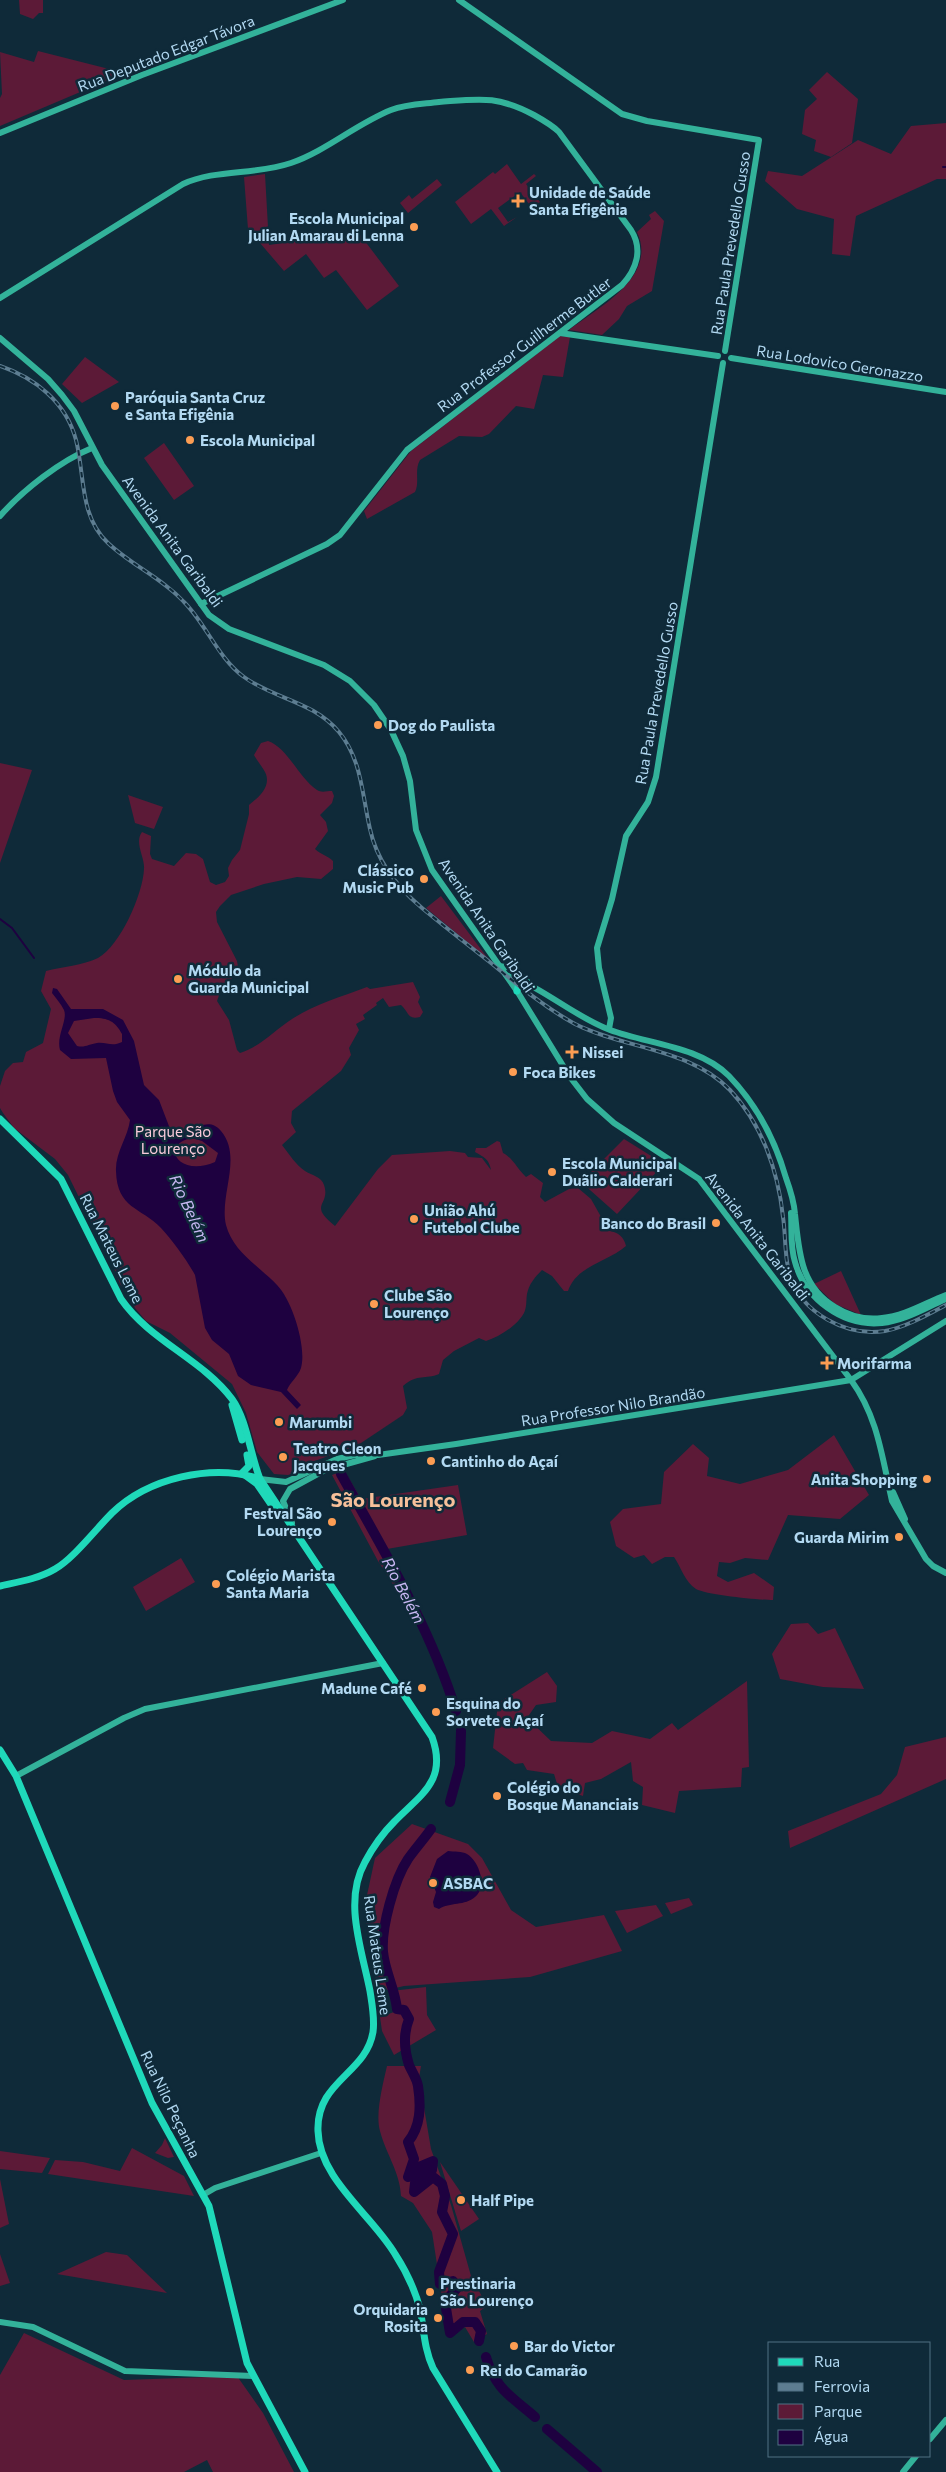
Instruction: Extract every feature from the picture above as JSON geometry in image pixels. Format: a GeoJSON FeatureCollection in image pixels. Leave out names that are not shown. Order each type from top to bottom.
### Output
{"type":"FeatureCollection","features":[{"type":"Feature","properties":{"kind":"main road","name":"Rua Deputado Edgar Távora"},"geometry":{"type":"LineString","coordinates":[[0,133],[134,78],[343,0]]}},
{"type":"Feature","properties":{"kind":"main road","name":"Rua Paula Prevedello Gusso"},"geometry":{"type":"LineString","coordinates":[[459,0],[622,114],[647,121],[760,140],[725,351]]}},
{"type":"Feature","properties":{"kind":"main road","name":"Rua Professor Guilherme Butler"},"geometry":{"type":"LineString","coordinates":[[0,298],[189,181],[262,171],[290,164],[366,122],[404,106],[495,100],[517,106],[556,128],[636,239],[636,262],[630,276],[619,288],[407,450],[336,538],[201,604]]}},
{"type":"Feature","properties":{"kind":"main road","name":"Rua Professor Guilherme Butler"},"geometry":{"type":"LineString","coordinates":[[0,294],[10,291]]}},
{"type":"Feature","properties":{"kind":"main road"},"geometry":{"type":"LineString","coordinates":[[560,333],[718,356],[723,363],[731,358],[730,354],[725,351],[718,356]]}},
{"type":"Feature","properties":{"kind":"main road","name":"Avenida Anita Garibaldi"},"geometry":{"type":"LineString","coordinates":[[0,338],[48,379],[62,394],[74,411],[92,448],[201,604],[215,620],[229,629],[308,657],[329,668],[350,682],[374,705],[391,730],[403,756],[410,781],[416,830],[428,861],[446,891],[517,990],[565,1070],[582,1093],[614,1123],[699,1179],[851,1380],[871,1412],[895,1506],[926,1559],[933,1566],[946,1573]]}},
{"type":"Feature","properties":{"kind":"main road","name":"Rua Lodovico Geronazzo"},"geometry":{"type":"LineString","coordinates":[[731,358],[946,392]]}},
{"type":"Feature","properties":{"kind":"main road","name":"Rua Paula Prevedello Gusso"},"geometry":{"type":"LineString","coordinates":[[609,1030],[611,1018],[598,968],[597,948],[612,900],[626,836],[648,802],[656,777],[723,363]]}},
{"type":"Feature","properties":{"kind":"main road"},"geometry":{"type":"LineString","coordinates":[[0,516],[15,500],[72,457],[92,448]]}},
{"type":"Feature","properties":{"kind":"main road"},"geometry":{"type":"LineString","coordinates":[[499,966],[518,970],[526,982]]}},
{"type":"Feature","properties":{"kind":"main road"},"geometry":{"type":"LineString","coordinates":[[505,974],[526,982],[570,1010],[609,1030],[701,1057],[727,1075],[750,1103],[778,1152],[795,1214],[798,1251],[802,1268],[810,1284],[830,1304],[856,1316],[883,1318],[900,1315],[946,1294]]}},
{"type":"Feature","properties":{"kind":"main road"},"geometry":{"type":"LineString","coordinates":[[517,990],[519,983],[526,982]]}},
{"type":"Feature","properties":{"kind":"main road","name":"Rua Mateus Leme"},"geometry":{"type":"LineString","coordinates":[[0,1119],[61,1178],[122,1299],[132,1314],[215,1381],[232,1399],[240,1415],[252,1460],[260,1478],[432,1737],[437,1763],[427,1791],[394,1822],[377,1842],[356,1884],[354,1904],[372,2004],[373,2033],[362,2057],[335,2084],[323,2102],[318,2120],[318,2139],[321,2153],[331,2173],[381,2233],[399,2260],[417,2299],[427,2352],[433,2368],[498,2472]]}},
{"type":"Feature","properties":{"kind":"main road"},"geometry":{"type":"LineString","coordinates":[[790,1194],[794,1261],[807,1288],[830,1310],[861,1322],[882,1323],[904,1318],[946,1299]]}},
{"type":"Feature","properties":{"kind":"main road"},"geometry":{"type":"LineString","coordinates":[[851,1380],[946,1322]]}},
{"type":"Feature","properties":{"kind":"main road","name":"Rua Professor Nilo Brandão"},"geometry":{"type":"LineString","coordinates":[[296,1534],[283,1506],[284,1498],[290,1490],[335,1465],[378,1455],[851,1380]]}},
{"type":"Feature","properties":{"kind":"main road","name":"Rua Mateus Leme"},"geometry":{"type":"LineString","coordinates":[[232,1399],[249,1464],[248,1469],[242,1473]]}},
{"type":"Feature","properties":{"kind":"main road","name":"Rua Professor Nilo Brandão"},"geometry":{"type":"LineString","coordinates":[[260,1478],[286,1482],[337,1459],[355,1455],[378,1455]]}},
{"type":"Feature","properties":{"kind":"main road"},"geometry":{"type":"LineString","coordinates":[[0,1586],[55,1569],[125,1501],[150,1487],[181,1476],[242,1473],[260,1478]]}},
{"type":"Feature","properties":{"kind":"main road"},"geometry":{"type":"LineString","coordinates":[[242,1473],[257,1484],[284,1522],[296,1534]]}},
{"type":"Feature","properties":{"kind":"main road"},"geometry":{"type":"LineString","coordinates":[[16,1776],[124,1718],[145,1709],[383,1663]]}},
{"type":"Feature","properties":{"kind":"main road","name":"Rua Nilo Peçanha"},"geometry":{"type":"LineString","coordinates":[[0,1750],[16,1776],[145,2087],[210,2210],[245,2357],[253,2376],[305,2472]]}},
{"type":"Feature","properties":{"kind":"main road"},"geometry":{"type":"LineString","coordinates":[[203,2195],[215,2188],[321,2153]]}},
{"type":"Feature","properties":{"kind":"main road"},"geometry":{"type":"LineString","coordinates":[[0,2322],[33,2327],[125,2371],[253,2376]]}},
{"type":"Feature","properties":{"kind":"main road"},"geometry":{"type":"LineString","coordinates":[[931,2438],[946,2420]]}},
{"type":"Feature","properties":{"kind":"main road"},"geometry":{"type":"LineString","coordinates":[[903,2472],[915,2457]]}},
{"type":"Feature","properties":{"kind":"green space"},"geometry":{"type":"Polygon","coordinates":[[[19,0],[43,0],[43,13],[39,13],[33,19],[20,14],[19,0]]]}},
{"type":"Feature","properties":{"kind":"green space"},"geometry":{"type":"Polygon","coordinates":[[[38,51],[113,70],[111,79],[0,126],[0,98],[2,94],[0,52],[34,62],[38,51]]]}},
{"type":"Feature","properties":{"kind":"green space"},"geometry":{"type":"Polygon","coordinates":[[[827,72],[858,99],[852,143],[831,157],[814,151],[816,140],[802,134],[805,110],[817,99],[809,90],[827,72]]]}},
{"type":"Feature","properties":{"kind":"green space"},"geometry":{"type":"Polygon","coordinates":[[[946,123],[946,179],[937,179],[856,216],[850,256],[832,254],[834,219],[797,209],[765,181],[768,171],[802,176],[858,140],[891,154],[911,126],[946,123]]]}},
{"type":"Feature","properties":{"kind":"green space"},"geometry":{"type":"Polygon","coordinates":[[[507,164],[521,184],[534,174],[536,176],[526,184],[540,202],[532,208],[520,192],[498,208],[508,222],[517,217],[504,226],[491,209],[471,224],[455,202],[493,172],[495,174],[507,164]]]}},
{"type":"Feature","properties":{"kind":"green space"},"geometry":{"type":"Polygon","coordinates":[[[265,174],[269,245],[358,232],[399,286],[367,310],[336,270],[324,278],[306,254],[284,271],[248,229],[244,177],[265,174]]]}},
{"type":"Feature","properties":{"kind":"green space"},"geometry":{"type":"Polygon","coordinates":[[[437,179],[442,185],[408,213],[400,203],[409,195],[412,199],[437,179]]]}},
{"type":"Feature","properties":{"kind":"green space"},"geometry":{"type":"Polygon","coordinates":[[[655,211],[664,221],[652,291],[627,306],[619,319],[602,335],[569,330],[609,301],[633,277],[639,263],[641,248],[637,232],[651,219],[649,215],[655,211]]]}},
{"type":"Feature","properties":{"kind":"green space"},"geometry":{"type":"Polygon","coordinates":[[[560,336],[570,337],[563,377],[543,375],[534,409],[516,406],[489,434],[482,437],[459,436],[420,460],[417,468],[415,492],[367,519],[364,511],[411,451],[560,336]]]}},
{"type":"Feature","properties":{"kind":"green space"},"geometry":{"type":"Polygon","coordinates":[[[85,357],[119,382],[82,403],[62,384],[85,357]]]}},
{"type":"Feature","properties":{"kind":"green space"},"geometry":{"type":"Polygon","coordinates":[[[164,443],[194,486],[174,500],[144,458],[164,443]]]}},
{"type":"Feature","properties":{"kind":"green space","name":"Parque São Lourenço"},"geometry":{"type":"Polygon","coordinates":[[[268,741],[287,756],[304,778],[317,790],[322,792],[332,791],[334,796],[332,803],[320,815],[326,822],[328,831],[315,849],[333,861],[333,869],[321,879],[297,877],[264,884],[231,895],[216,912],[217,922],[237,961],[239,972],[222,987],[217,1001],[229,1020],[237,1050],[240,1053],[254,1047],[292,1019],[310,1009],[367,987],[370,989],[413,982],[420,997],[418,1002],[423,1012],[420,1017],[416,1018],[410,1016],[401,1005],[389,1007],[383,998],[376,1003],[377,1005],[363,1015],[365,1019],[356,1024],[359,1030],[349,1048],[351,1055],[341,1071],[292,1111],[291,1123],[296,1132],[282,1145],[302,1169],[323,1182],[325,1197],[321,1209],[322,1213],[335,1226],[378,1169],[392,1155],[450,1151],[465,1153],[468,1157],[482,1158],[491,1170],[486,1159],[475,1152],[476,1148],[486,1148],[497,1141],[500,1142],[503,1153],[510,1158],[526,1177],[531,1174],[543,1183],[540,1197],[545,1202],[569,1189],[578,1188],[591,1199],[609,1231],[620,1236],[626,1246],[578,1275],[568,1291],[564,1291],[552,1276],[542,1270],[529,1287],[524,1313],[512,1327],[491,1339],[486,1341],[479,1338],[454,1351],[443,1360],[439,1374],[413,1379],[403,1386],[407,1408],[403,1415],[358,1445],[312,1462],[308,1468],[288,1475],[274,1474],[257,1452],[246,1413],[232,1384],[170,1333],[146,1321],[135,1308],[127,1291],[120,1284],[109,1254],[99,1238],[68,1175],[55,1159],[14,1128],[0,1108],[0,1086],[5,1071],[13,1063],[23,1062],[26,1052],[43,1043],[51,1009],[41,991],[46,971],[98,958],[114,943],[129,918],[143,880],[144,864],[139,845],[142,832],[151,836],[150,854],[152,859],[174,866],[186,853],[196,854],[203,859],[210,882],[216,885],[225,882],[229,876],[228,868],[240,850],[249,814],[249,805],[260,795],[266,786],[267,777],[254,755],[261,743],[268,741]]]}},
{"type":"Feature","properties":{"kind":"green space"},"geometry":{"type":"Polygon","coordinates":[[[0,763],[32,770],[0,863],[0,763]]]}},
{"type":"Feature","properties":{"kind":"green space"},"geometry":{"type":"Polygon","coordinates":[[[128,795],[163,807],[154,829],[135,823],[128,795]]]}},
{"type":"Feature","properties":{"kind":"green space"},"geometry":{"type":"Polygon","coordinates":[[[441,896],[489,960],[426,908],[441,896]]]}},
{"type":"Feature","properties":{"kind":"green space"},"geometry":{"type":"Polygon","coordinates":[[[624,1139],[664,1164],[617,1214],[581,1182],[624,1139]]]}},
{"type":"Feature","properties":{"kind":"green space"},"geometry":{"type":"Polygon","coordinates":[[[841,1271],[861,1315],[835,1304],[814,1284],[841,1271]]]}},
{"type":"Feature","properties":{"kind":"green space"},"geometry":{"type":"Polygon","coordinates":[[[834,1435],[869,1495],[840,1519],[788,1515],[768,1560],[745,1558],[730,1563],[719,1562],[717,1576],[728,1582],[754,1573],[774,1587],[773,1600],[733,1597],[696,1589],[689,1582],[674,1557],[665,1557],[652,1564],[644,1555],[634,1558],[616,1546],[610,1522],[623,1509],[661,1504],[664,1472],[693,1444],[709,1458],[707,1476],[740,1484],[788,1470],[834,1435]]]}},
{"type":"Feature","properties":{"kind":"green space"},"geometry":{"type":"Polygon","coordinates":[[[344,1470],[361,1499],[458,1485],[467,1535],[387,1549],[423,1615],[416,1620],[378,1561],[332,1475],[344,1470]]]}},
{"type":"Feature","properties":{"kind":"green space"},"geometry":{"type":"Polygon","coordinates":[[[181,1558],[195,1582],[146,1611],[133,1587],[181,1558]]]}},
{"type":"Feature","properties":{"kind":"green space"},"geometry":{"type":"Polygon","coordinates":[[[808,1623],[818,1634],[835,1628],[864,1689],[823,1687],[780,1679],[772,1654],[791,1624],[808,1623]]]}},
{"type":"Feature","properties":{"kind":"green space"},"geometry":{"type":"Polygon","coordinates":[[[547,1672],[557,1686],[556,1702],[536,1705],[527,1718],[551,1741],[592,1743],[612,1731],[650,1739],[672,1723],[678,1730],[747,1681],[749,1767],[742,1768],[741,1787],[679,1791],[675,1813],[642,1805],[643,1787],[633,1781],[631,1762],[601,1779],[585,1783],[583,1796],[558,1787],[554,1774],[527,1770],[523,1763],[515,1764],[493,1748],[498,1703],[547,1672]]]}},
{"type":"Feature","properties":{"kind":"green space"},"geometry":{"type":"Polygon","coordinates":[[[946,1737],[946,1779],[790,1848],[788,1831],[881,1794],[897,1775],[905,1747],[946,1737]]]}},
{"type":"Feature","properties":{"kind":"green space","name":"ASBAC"},"geometry":{"type":"Polygon","coordinates":[[[412,1824],[468,1844],[482,1858],[511,1910],[536,1927],[604,1915],[622,1951],[530,1977],[404,1986],[378,1992],[364,1909],[375,1858],[412,1824]]]}},
{"type":"Feature","properties":{"kind":"green space"},"geometry":{"type":"Polygon","coordinates":[[[689,1898],[693,1905],[671,1914],[665,1903],[689,1898]]]}},
{"type":"Feature","properties":{"kind":"green space"},"geometry":{"type":"Polygon","coordinates":[[[656,1905],[663,1916],[627,1933],[615,1911],[656,1905]]]}},
{"type":"Feature","properties":{"kind":"green space"},"geometry":{"type":"Polygon","coordinates":[[[426,1987],[427,2015],[436,2030],[394,2055],[382,2031],[380,2017],[394,2012],[391,1991],[426,1987]]]}},
{"type":"Feature","properties":{"kind":"green space"},"geometry":{"type":"Polygon","coordinates":[[[387,2066],[421,2066],[419,2078],[431,2149],[451,2205],[471,2276],[487,2306],[480,2311],[487,2334],[474,2342],[465,2327],[448,2336],[432,2232],[413,2203],[401,2196],[398,2179],[380,2131],[378,2116],[387,2066]]]}},
{"type":"Feature","properties":{"kind":"green space"},"geometry":{"type":"Polygon","coordinates":[[[165,2138],[174,2157],[168,2158],[155,2153],[165,2138]]]}},
{"type":"Feature","properties":{"kind":"green space"},"geometry":{"type":"Polygon","coordinates":[[[132,2148],[184,2176],[194,2196],[48,2174],[55,2160],[83,2162],[120,2171],[132,2148]]]}},
{"type":"Feature","properties":{"kind":"green space"},"geometry":{"type":"Polygon","coordinates":[[[0,2151],[50,2158],[42,2173],[0,2169],[0,2151]]]}},
{"type":"Feature","properties":{"kind":"green space"},"geometry":{"type":"Polygon","coordinates":[[[440,2162],[479,2219],[461,2231],[440,2162]]]}},
{"type":"Feature","properties":{"kind":"green space"},"geometry":{"type":"Polygon","coordinates":[[[0,2179],[9,2224],[0,2228],[0,2179]]]}},
{"type":"Feature","properties":{"kind":"green space"},"geometry":{"type":"Polygon","coordinates":[[[106,2252],[127,2255],[167,2293],[57,2274],[106,2252]]]}},
{"type":"Feature","properties":{"kind":"green space"},"geometry":{"type":"Polygon","coordinates":[[[0,2254],[10,2283],[0,2286],[0,2254]]]}},
{"type":"Feature","properties":{"kind":"green space"},"geometry":{"type":"Polygon","coordinates":[[[24,2333],[124,2380],[237,2376],[263,2413],[294,2472],[213,2472],[207,2460],[184,2472],[0,2472],[0,2375],[24,2333]]]}},
{"type":"Feature","properties":{"kind":"water"},"geometry":{"type":"Polygon","coordinates":[[[53,988],[57,989],[71,1009],[103,1009],[123,1020],[134,1041],[144,1085],[159,1100],[172,1134],[178,1134],[209,1124],[221,1131],[227,1141],[230,1152],[230,1164],[225,1201],[226,1225],[229,1235],[240,1251],[277,1285],[283,1292],[293,1312],[300,1336],[302,1359],[300,1371],[287,1390],[301,1405],[297,1409],[281,1392],[251,1385],[238,1376],[229,1354],[212,1340],[205,1328],[195,1275],[188,1263],[161,1228],[125,1200],[117,1183],[116,1164],[130,1120],[117,1102],[106,1058],[71,1059],[60,1050],[59,1039],[65,1014],[52,993],[53,988]],[[94,1018],[74,1021],[68,1033],[77,1046],[122,1042],[122,1034],[114,1023],[94,1018]],[[192,1138],[182,1141],[176,1147],[177,1158],[191,1166],[202,1166],[215,1162],[218,1153],[202,1141],[192,1138]]]}},
{"type":"Feature","properties":{"kind":"water"},"geometry":{"type":"Polygon","coordinates":[[[448,1851],[463,1852],[471,1857],[480,1874],[481,1887],[479,1893],[471,1900],[439,1909],[434,1907],[433,1902],[436,1892],[430,1877],[437,1859],[448,1851]]]}},
{"type":"Feature","properties":{"kind":"waterway","name":"Rio Belém"},"geometry":{"type":"LineString","coordinates":[[0,919],[12,928],[34,958]]}},
{"type":"Feature","properties":{"kind":"waterway","name":"Rio Belém"},"geometry":{"type":"LineString","coordinates":[[341,1474],[420,1619],[456,1711]]}},
{"type":"Feature","properties":{"kind":"waterway","name":"Rio Belém"},"geometry":{"type":"LineString","coordinates":[[450,1802],[460,1765],[461,1731]]}},
{"type":"Feature","properties":{"kind":"waterway","name":"Rio Belém"},"geometry":{"type":"LineString","coordinates":[[431,1829],[408,1859],[393,1891],[384,1930],[383,1952],[397,2009],[404,2010],[409,2019],[405,2036],[405,2047],[419,2093],[418,2123],[408,2142],[414,2159],[408,2177],[421,2166],[433,2161],[432,2170],[415,2183],[414,2192],[433,2177],[442,2184],[445,2196],[442,2212],[453,2234],[439,2272],[440,2284],[453,2281],[457,2288],[445,2302],[450,2333],[463,2322],[475,2322],[481,2331],[479,2341]]}},
{"type":"Feature","properties":{"kind":"waterway","name":"Rio Belém"},"geometry":{"type":"LineString","coordinates":[[486,2357],[499,2385],[535,2417]]}},
{"type":"Feature","properties":{"kind":"waterway","name":"Rio Belém"},"geometry":{"type":"LineString","coordinates":[[547,2429],[597,2472]]}},
{"type":"Feature","properties":{"kind":"railway"},"geometry":{"type":"LineString","coordinates":[[0,366],[25,377],[37,385],[57,403],[65,414],[76,440],[88,508],[92,520],[108,543],[175,593],[199,620],[219,651],[244,677],[268,691],[317,713],[339,732],[347,743],[357,766],[373,841],[389,873],[413,900],[521,987],[575,1024],[696,1065],[714,1076],[730,1090],[751,1118],[767,1149],[781,1200],[788,1269],[796,1289],[804,1301],[827,1320],[855,1330],[870,1332],[901,1327],[946,1305]]}},
{"type":"Feature","properties":{"kind":"place","name":"Unidade de Saúde Santa Efigênia"},"geometry":{"type":"Point","coordinates":[518,201]}},
{"type":"Feature","properties":{"kind":"place","name":"Escola Municipal Julian Amarau di Lenna"},"geometry":{"type":"Point","coordinates":[414,227]}},
{"type":"Feature","properties":{"kind":"place","name":"Paróquia Santa Cruz e Santa Efigênia"},"geometry":{"type":"Point","coordinates":[115,406]}},
{"type":"Feature","properties":{"kind":"place","name":"Escola Municipal"},"geometry":{"type":"Point","coordinates":[190,440]}},
{"type":"Feature","properties":{"kind":"place","name":"Dog do Paulista"},"geometry":{"type":"Point","coordinates":[378,725]}},
{"type":"Feature","properties":{"kind":"place","name":"Clássico Music Pub"},"geometry":{"type":"Point","coordinates":[424,879]}},
{"type":"Feature","properties":{"kind":"place","name":"Módulo da Guarda Municipal"},"geometry":{"type":"Point","coordinates":[178,979]}},
{"type":"Feature","properties":{"kind":"place","name":"Nissei"},"geometry":{"type":"Point","coordinates":[572,1052]}},
{"type":"Feature","properties":{"kind":"place","name":"Foca Bikes"},"geometry":{"type":"Point","coordinates":[513,1072]}},
{"type":"Feature","properties":{"kind":"place","name":"Escola Municipal Duãlio Calderari"},"geometry":{"type":"Point","coordinates":[552,1172]}},
{"type":"Feature","properties":{"kind":"place","name":"União Ahú Futebol Clube"},"geometry":{"type":"Point","coordinates":[414,1219]}},
{"type":"Feature","properties":{"kind":"place","name":"Banco do Brasil"},"geometry":{"type":"Point","coordinates":[716,1223]}},
{"type":"Feature","properties":{"kind":"place","name":"Clube São Lourenço"},"geometry":{"type":"Point","coordinates":[374,1304]}},
{"type":"Feature","properties":{"kind":"place","name":"Morifarma"},"geometry":{"type":"Point","coordinates":[827,1363]}},
{"type":"Feature","properties":{"kind":"place","name":"Marumbi"},"geometry":{"type":"Point","coordinates":[279,1422]}},
{"type":"Feature","properties":{"kind":"place","name":"Teatro Cleon Jacques"},"geometry":{"type":"Point","coordinates":[283,1457]}},
{"type":"Feature","properties":{"kind":"place","name":"Cantinho do Açaí"},"geometry":{"type":"Point","coordinates":[431,1461]}},
{"type":"Feature","properties":{"kind":"place","name":"Anita Shopping"},"geometry":{"type":"Point","coordinates":[927,1479]}},
{"type":"Feature","properties":{"kind":"place","name":"Festval São Lourenço"},"geometry":{"type":"Point","coordinates":[332,1522]}},
{"type":"Feature","properties":{"kind":"place","name":"Guarda Mirim"},"geometry":{"type":"Point","coordinates":[899,1537]}},
{"type":"Feature","properties":{"kind":"place","name":"Colégio Marista Santa Maria"},"geometry":{"type":"Point","coordinates":[216,1584]}},
{"type":"Feature","properties":{"kind":"place","name":"Madune Café"},"geometry":{"type":"Point","coordinates":[422,1688]}},
{"type":"Feature","properties":{"kind":"place","name":"Esquina do Sorvete e Açaí"},"geometry":{"type":"Point","coordinates":[436,1712]}},
{"type":"Feature","properties":{"kind":"place","name":"Colégio do Bosque Mananciais"},"geometry":{"type":"Point","coordinates":[497,1796]}},
{"type":"Feature","properties":{"kind":"place","name":"ASBAC"},"geometry":{"type":"Point","coordinates":[433,1883]}},
{"type":"Feature","properties":{"kind":"place","name":"Half Pipe"},"geometry":{"type":"Point","coordinates":[461,2200]}},
{"type":"Feature","properties":{"kind":"place","name":"Prestinaria São Lourenço"},"geometry":{"type":"Point","coordinates":[430,2292]}},
{"type":"Feature","properties":{"kind":"place","name":"Orquidaria Rosita"},"geometry":{"type":"Point","coordinates":[438,2318]}},
{"type":"Feature","properties":{"kind":"place","name":"Bar do Victor"},"geometry":{"type":"Point","coordinates":[514,2346]}},
{"type":"Feature","properties":{"kind":"place","name":"Rei do Camarão"},"geometry":{"type":"Point","coordinates":[470,2370]}},
{"type":"Feature","properties":{"kind":"district","name":"São Lourenço"},"geometry":{"type":"Point","coordinates":[393,1499]}}]}
